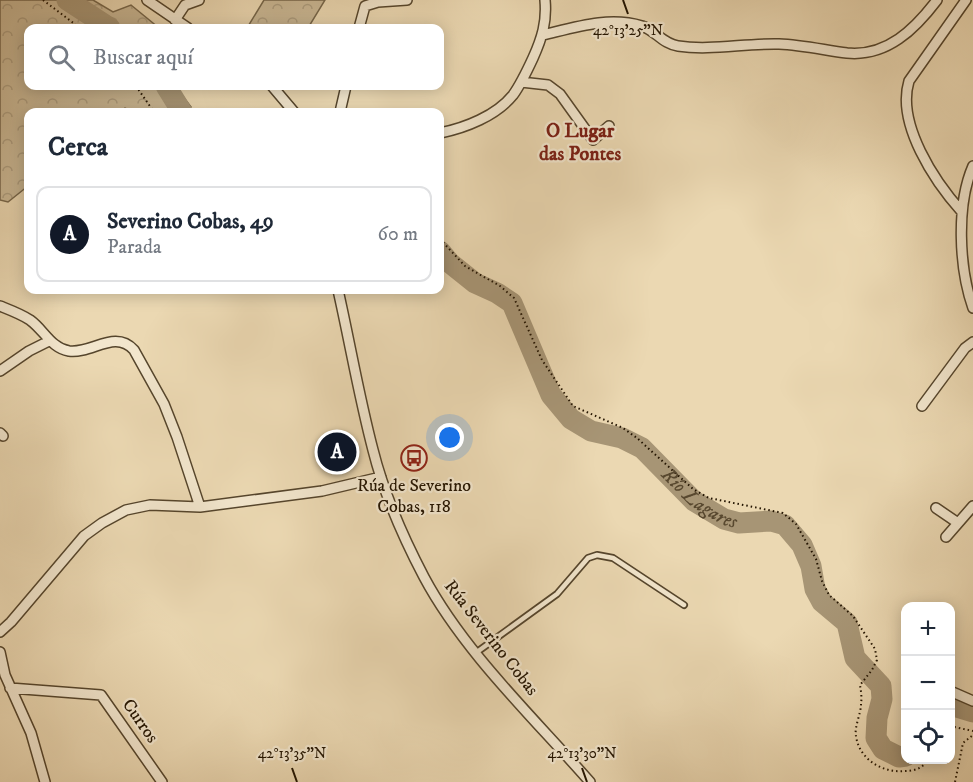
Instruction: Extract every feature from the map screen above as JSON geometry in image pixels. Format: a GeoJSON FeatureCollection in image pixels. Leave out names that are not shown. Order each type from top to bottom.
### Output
{"type":"FeatureCollection","features":[{"type":"Feature","properties":{"kind":"street"},"geometry":{"type":"LineString","coordinates":[[147,0],[182,24]]}},
{"type":"Feature","properties":{"kind":"street"},"geometry":{"type":"LineString","coordinates":[[175,20],[185,5],[199,0]]}},
{"type":"Feature","properties":{"kind":"street"},"geometry":{"type":"LineString","coordinates":[[360,24],[365,6],[378,2],[407,0]]}},
{"type":"Feature","properties":{"kind":"street"},"geometry":{"type":"LineString","coordinates":[[444,132],[456,130],[479,120],[501,107],[512,96],[543,35],[545,0]]}},
{"type":"Feature","properties":{"kind":"street"},"geometry":{"type":"LineString","coordinates":[[543,35],[590,23],[615,22],[643,27],[675,46],[697,48],[778,44],[858,53],[897,41],[920,22],[937,0]]}},
{"type":"Feature","properties":{"kind":"street"},"geometry":{"type":"LineString","coordinates":[[962,212],[952,201],[921,154],[909,118],[906,90],[909,81],[966,0]]}},
{"type":"Feature","properties":{"kind":"street"},"geometry":{"type":"LineString","coordinates":[[521,82],[548,85],[560,94],[593,140],[609,126]]}},
{"type":"Feature","properties":{"kind":"street"},"geometry":{"type":"LineString","coordinates":[[275,90],[291,108]]}},
{"type":"Feature","properties":{"kind":"street"},"geometry":{"type":"LineString","coordinates":[[341,108],[345,90]]}},
{"type":"Feature","properties":{"kind":"street"},"geometry":{"type":"LineString","coordinates":[[973,166],[966,181],[962,212],[964,275],[973,308]]}},
{"type":"Feature","properties":{"kind":"street","name":"Rúa Severino Cobas"},"geometry":{"type":"LineString","coordinates":[[339,294],[381,477],[398,523],[425,578],[446,612],[518,703],[590,782]]}},
{"type":"Feature","properties":{"kind":"street"},"geometry":{"type":"LineString","coordinates":[[0,306],[30,320],[60,348],[74,351],[112,341],[122,340],[128,343],[164,404],[200,507]]}},
{"type":"Feature","properties":{"kind":"street"},"geometry":{"type":"LineString","coordinates":[[0,371],[29,351],[50,341]]}},
{"type":"Feature","properties":{"kind":"street"},"geometry":{"type":"LineString","coordinates":[[922,406],[965,348],[973,342]]}},
{"type":"Feature","properties":{"kind":"street"},"geometry":{"type":"LineString","coordinates":[[0,632],[77,544],[102,523],[126,510],[142,505],[200,507],[330,490],[381,477]]}},
{"type":"Feature","properties":{"kind":"street"},"geometry":{"type":"LineString","coordinates":[[946,537],[973,506]]}},
{"type":"Feature","properties":{"kind":"street"},"geometry":{"type":"LineString","coordinates":[[936,508],[958,523]]}},
{"type":"Feature","properties":{"kind":"street"},"geometry":{"type":"LineString","coordinates":[[0,652],[3,675],[31,733],[45,782]]}},
{"type":"Feature","properties":{"kind":"street","name":"Curros"},"geometry":{"type":"LineString","coordinates":[[10,688],[101,695],[162,782]]}},
{"type":"Feature","properties":{"kind":"street"},"geometry":{"type":"LineString","coordinates":[[955,693],[973,701]]}},
{"type":"Feature","properties":{"kind":"lane"},"geometry":{"type":"LineString","coordinates":[[477,652],[557,594],[588,558],[597,555],[613,558],[684,605]]}},
{"type":"Feature","properties":{"kind":"path"},"geometry":{"type":"LineString","coordinates":[[43,0],[75,24]]}},
{"type":"Feature","properties":{"kind":"path"},"geometry":{"type":"LineString","coordinates":[[139,90],[151,108]]}},
{"type":"Feature","properties":{"kind":"path"},"geometry":{"type":"LineString","coordinates":[[444,243],[465,266],[500,286],[514,298],[542,360],[573,406],[623,428],[693,489],[709,498],[783,513],[796,524],[816,559],[822,581],[829,595],[852,616],[875,649],[877,660],[860,685],[861,703],[855,735],[861,754],[878,767],[895,772],[914,771],[925,764]]}},
{"type":"Feature","properties":{"kind":"path"},"geometry":{"type":"LineString","coordinates":[[955,727],[973,733],[963,743],[955,782]]}},
{"type":"Feature","properties":{"kind":"green space"},"geometry":{"type":"Polygon","coordinates":[[[0,0],[93,0],[113,12],[131,5],[154,24],[24,24],[24,90],[178,90],[191,107],[24,108],[24,189],[8,202],[0,200],[0,0]]]}},
{"type":"Feature","properties":{"kind":"green space"},"geometry":{"type":"Polygon","coordinates":[[[264,0],[325,0],[310,24],[249,24],[264,0]]]}},
{"type":"Feature","properties":{"kind":"waterway","name":"Río Lagares"},"geometry":{"type":"LineString","coordinates":[[67,0],[104,24]]}},
{"type":"Feature","properties":{"kind":"waterway","name":"Río Lagares"},"geometry":{"type":"LineString","coordinates":[[168,90],[180,108]]}},
{"type":"Feature","properties":{"kind":"waterway","name":"Río Lagares"},"geometry":{"type":"LineString","coordinates":[[444,256],[475,283],[512,303],[551,395],[571,419],[591,431],[622,438],[642,448],[694,501],[724,519],[739,523],[771,521],[785,525],[802,545],[811,566],[815,589],[822,602],[847,623],[855,658],[881,686],[882,699],[877,718],[876,738],[883,749],[901,757]]}},
{"type":"Feature","properties":{"kind":"waterway","name":"Río Lagares"},"geometry":{"type":"LineString","coordinates":[[955,707],[973,712]]}},
{"type":"Feature","properties":{"kind":"place","name":"Severino Cobas, 49"},"geometry":{"type":"Point","coordinates":[337,452]}},
{"type":"Feature","properties":{"kind":"place","name":"Rúa de Severino Cobas, 118"},"geometry":{"type":"Point","coordinates":[414,458]}},
{"type":"Feature","properties":{"kind":"district","name":"O Lugar das Pontes"},"geometry":{"type":"Point","coordinates":[580,142]}}]}
